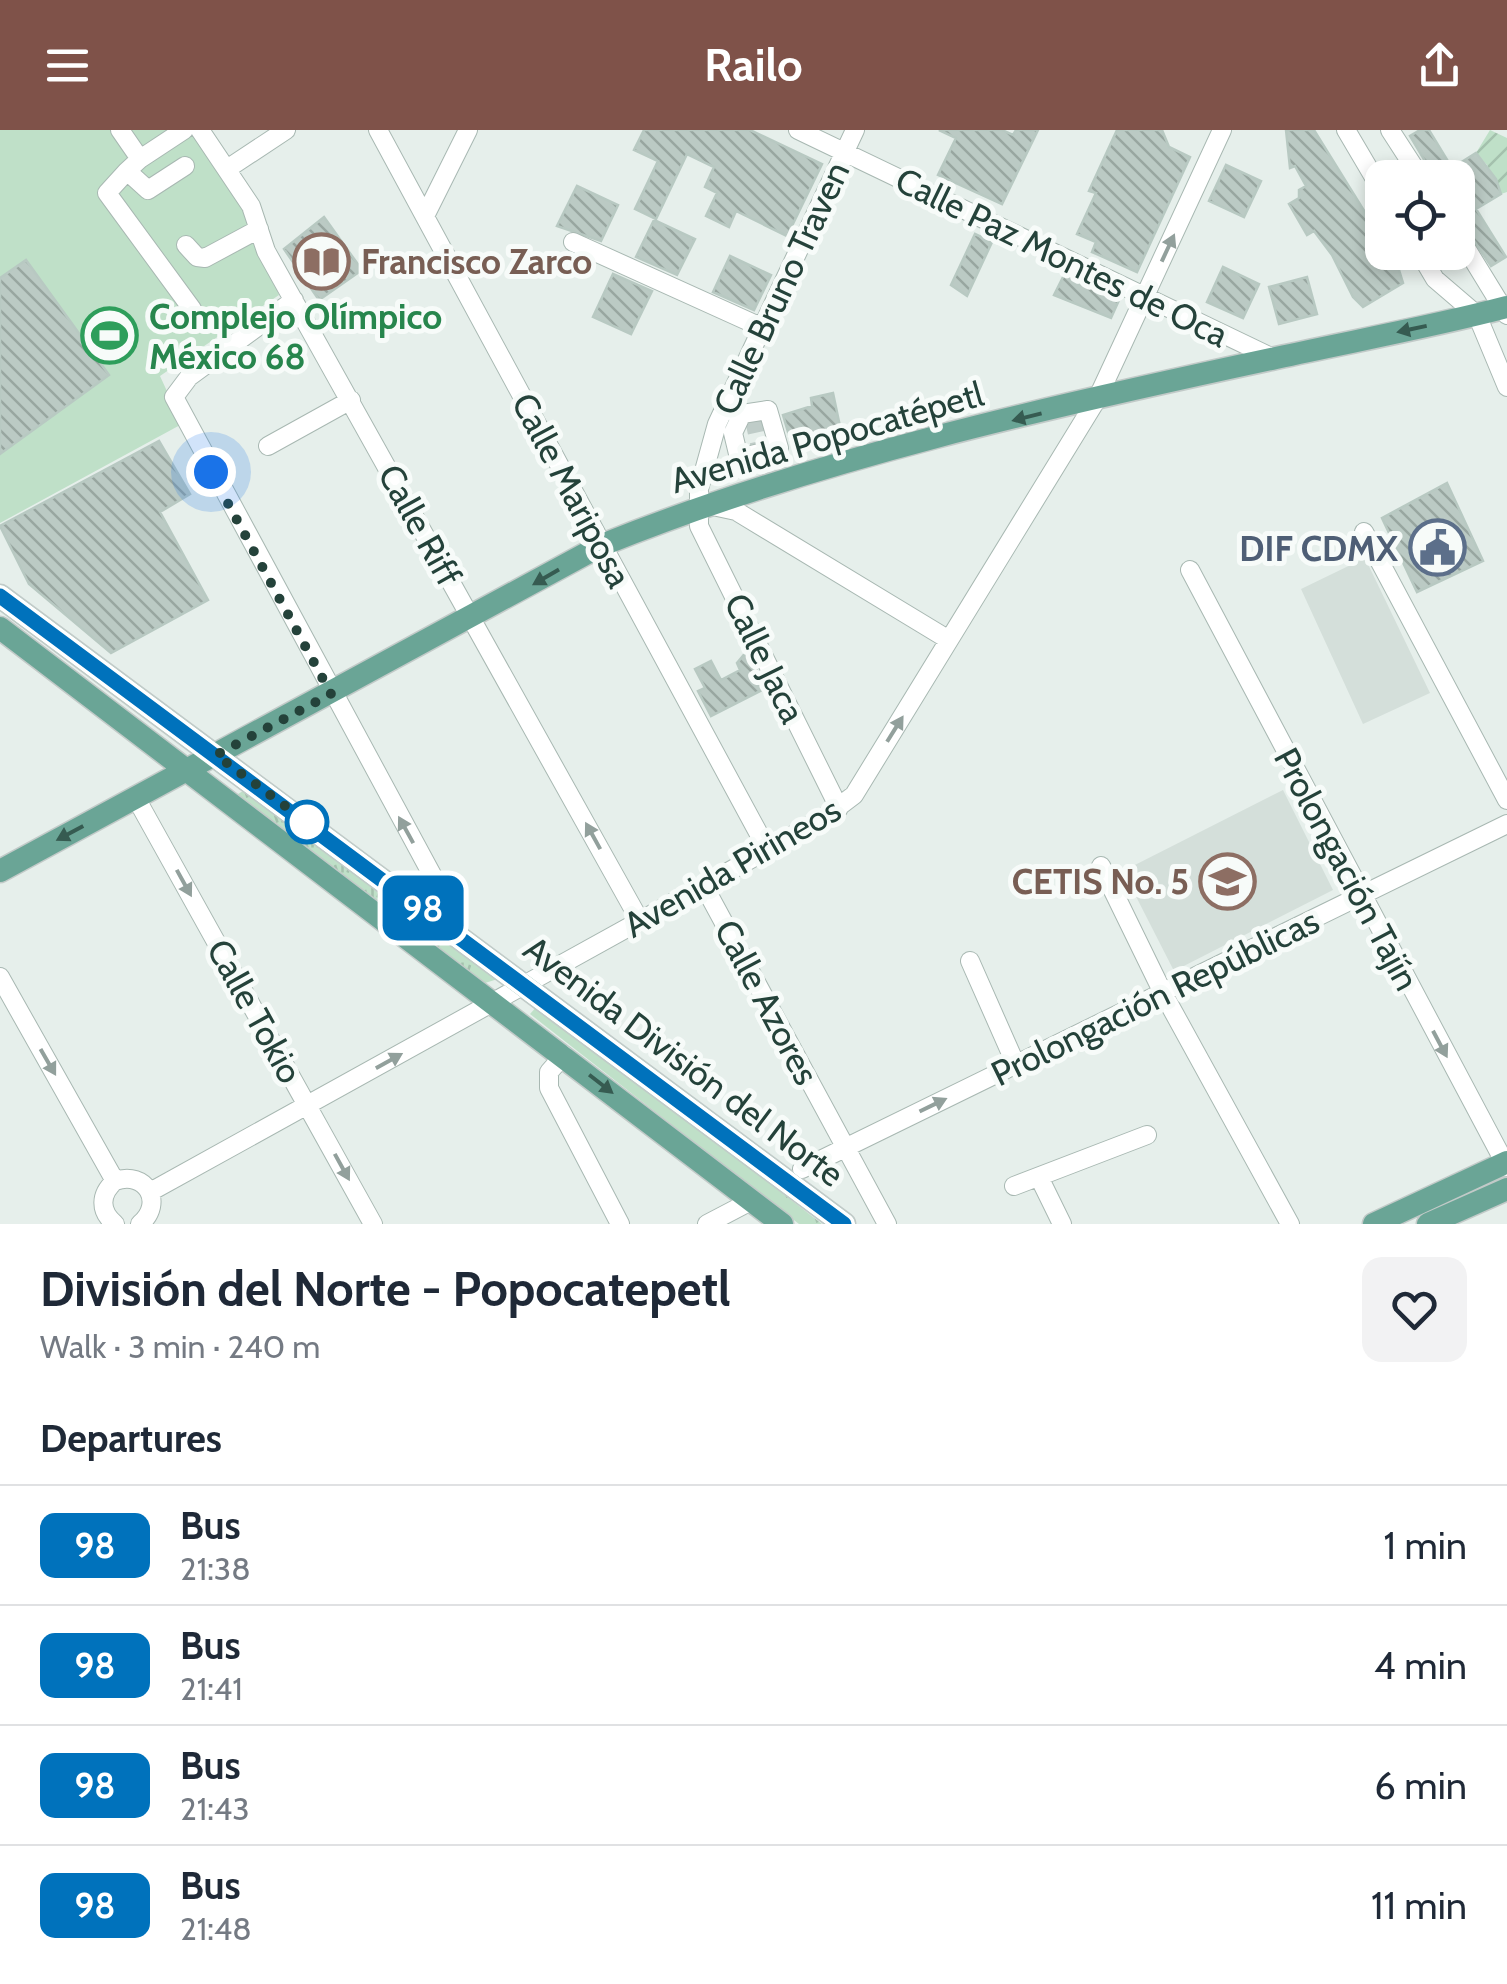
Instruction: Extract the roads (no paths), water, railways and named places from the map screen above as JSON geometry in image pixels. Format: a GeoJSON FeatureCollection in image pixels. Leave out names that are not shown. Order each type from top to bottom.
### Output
{"type":"FeatureCollection","features":[{"type":"Feature","properties":{"kind":"main road","name":"Avenida Popocatépetl"},"geometry":{"type":"LineString","coordinates":[[0,871],[472,619],[602,545],[698,506],[758,486],[1096,399],[1506,308]]}},
{"type":"Feature","properties":{"kind":"main road","name":"Avenida División del Norte"},"geometry":{"type":"LineString","coordinates":[[0,596],[844,1224]]}},
{"type":"Feature","properties":{"kind":"main road","name":"Avenida División del Norte"},"geometry":{"type":"LineString","coordinates":[[0,628],[782,1224]]}},
{"type":"Feature","properties":{"kind":"main road"},"geometry":{"type":"LineString","coordinates":[[85,693],[96,694],[158,738],[167,734],[165,718]]}},
{"type":"Feature","properties":{"kind":"main road"},"geometry":{"type":"LineString","coordinates":[[1374,1224],[1506,1164]]}},
{"type":"Feature","properties":{"kind":"main road"},"geometry":{"type":"LineString","coordinates":[[1428,1224],[1507,1188]]}},
{"type":"Feature","properties":{"kind":"street"},"geometry":{"type":"LineString","coordinates":[[114,130],[148,190],[185,166]]}},
{"type":"Feature","properties":{"kind":"street"},"geometry":{"type":"LineString","coordinates":[[184,130],[133,165],[108,193],[192,308]]}},
{"type":"Feature","properties":{"kind":"street","name":"Calle Riff"},"geometry":{"type":"LineString","coordinates":[[200,130],[251,206],[266,251],[640,921]]}},
{"type":"Feature","properties":{"kind":"street"},"geometry":{"type":"LineString","coordinates":[[227,170],[286,130]]}},
{"type":"Feature","properties":{"kind":"street","name":"Calle Mariposa"},"geometry":{"type":"LineString","coordinates":[[378,130],[766,849]]}},
{"type":"Feature","properties":{"kind":"street"},"geometry":{"type":"LineString","coordinates":[[425,216],[468,130]]}},
{"type":"Feature","properties":{"kind":"street","name":"Calle Paz Montes de Oca"},"geometry":{"type":"LineString","coordinates":[[798,130],[1273,358]]}},
{"type":"Feature","properties":{"kind":"street","name":"Calle Bruno Traven"},"geometry":{"type":"LineString","coordinates":[[698,506],[706,456],[748,415],[763,328],[856,130]]}},
{"type":"Feature","properties":{"kind":"street","name":"Avenida Pirineos"},"geometry":{"type":"LineString","coordinates":[[150,1192],[704,886],[839,808],[854,794],[1096,399],[1222,130]]}},
{"type":"Feature","properties":{"kind":"street"},"geometry":{"type":"LineString","coordinates":[[1346,130],[1365,162]]}},
{"type":"Feature","properties":{"kind":"street"},"geometry":{"type":"LineString","coordinates":[[1390,130],[1409,160]]}},
{"type":"Feature","properties":{"kind":"street"},"geometry":{"type":"LineString","coordinates":[[186,245],[196,257],[205,258],[259,228]]}},
{"type":"Feature","properties":{"kind":"street"},"geometry":{"type":"LineString","coordinates":[[573,242],[763,328]]}},
{"type":"Feature","properties":{"kind":"street"},"geometry":{"type":"LineString","coordinates":[[1475,261],[1506,308]]}},
{"type":"Feature","properties":{"kind":"street"},"geometry":{"type":"LineString","coordinates":[[1430,270],[1477,315],[1507,387]]}},
{"type":"Feature","properties":{"kind":"street"},"geometry":{"type":"LineString","coordinates":[[294,300],[189,378],[174,397],[437,884],[441,895],[434,917]]}},
{"type":"Feature","properties":{"kind":"street"},"geometry":{"type":"LineString","coordinates":[[268,446],[351,400]]}},
{"type":"Feature","properties":{"kind":"street"},"geometry":{"type":"LineString","coordinates":[[770,412],[779,448],[752,454],[739,458],[733,433],[748,415],[770,412]]}},
{"type":"Feature","properties":{"kind":"street"},"geometry":{"type":"LineString","coordinates":[[752,454],[758,486]]}},
{"type":"Feature","properties":{"kind":"street"},"geometry":{"type":"LineString","coordinates":[[698,506],[736,512],[950,640]]}},
{"type":"Feature","properties":{"kind":"street","name":"Calle Jaca"},"geometry":{"type":"LineString","coordinates":[[698,506],[700,526],[839,808]]}},
{"type":"Feature","properties":{"kind":"street"},"geometry":{"type":"LineString","coordinates":[[1364,532],[1507,800]]}},
{"type":"Feature","properties":{"kind":"street","name":"Prolongación Tajín"},"geometry":{"type":"LineString","coordinates":[[1190,570],[1506,1164]]}},
{"type":"Feature","properties":{"kind":"street","name":"Calle Tokio"},"geometry":{"type":"LineString","coordinates":[[136,798],[373,1224]]}},
{"type":"Feature","properties":{"kind":"street","name":"Prolongación Repúblicas"},"geometry":{"type":"LineString","coordinates":[[802,1169],[1507,824]]}},
{"type":"Feature","properties":{"kind":"street"},"geometry":{"type":"LineString","coordinates":[[1101,866],[1162,993],[1290,1224]]}},
{"type":"Feature","properties":{"kind":"street","name":"Calle Azores"},"geometry":{"type":"LineString","coordinates":[[704,886],[887,1224]]}},
{"type":"Feature","properties":{"kind":"street"},"geometry":{"type":"LineString","coordinates":[[970,961],[1016,1065]]}},
{"type":"Feature","properties":{"kind":"street"},"geometry":{"type":"LineString","coordinates":[[0,977],[115,1181]]}},
{"type":"Feature","properties":{"kind":"street"},"geometry":{"type":"LineString","coordinates":[[564,1055],[549,1072],[549,1088],[620,1224]]}},
{"type":"Feature","properties":{"kind":"street"},"geometry":{"type":"LineString","coordinates":[[1014,1186],[1147,1134]]}},
{"type":"Feature","properties":{"kind":"street"},"geometry":{"type":"LineString","coordinates":[[1038,1177],[1062,1224]]}},
{"type":"Feature","properties":{"kind":"street"},"geometry":{"type":"LineString","coordinates":[[115,1181],[139,1180],[150,1192],[152,1207],[140,1224]]}},
{"type":"Feature","properties":{"kind":"street"},"geometry":{"type":"LineString","coordinates":[[103,1221],[104,1196],[115,1181]]}},
{"type":"Feature","properties":{"kind":"street"},"geometry":{"type":"LineString","coordinates":[[707,1224],[751,1201]]}},
{"type":"Feature","properties":{"kind":"tunnel"},"geometry":{"type":"LineString","coordinates":[[753,415],[759,443]]}},
{"type":"Feature","properties":{"kind":"place","name":"Francisco Zarco"},"geometry":{"type":"Point","coordinates":[322,261]}},
{"type":"Feature","properties":{"kind":"place","name":"Complejo Olímpico México 68"},"geometry":{"type":"Point","coordinates":[110,336]}},
{"type":"Feature","properties":{"kind":"place","name":"DIF CDMX"},"geometry":{"type":"Point","coordinates":[1437,548]}},
{"type":"Feature","properties":{"kind":"place","name":"CETIS No. 5"},"geometry":{"type":"Point","coordinates":[1228,881]}}]}
